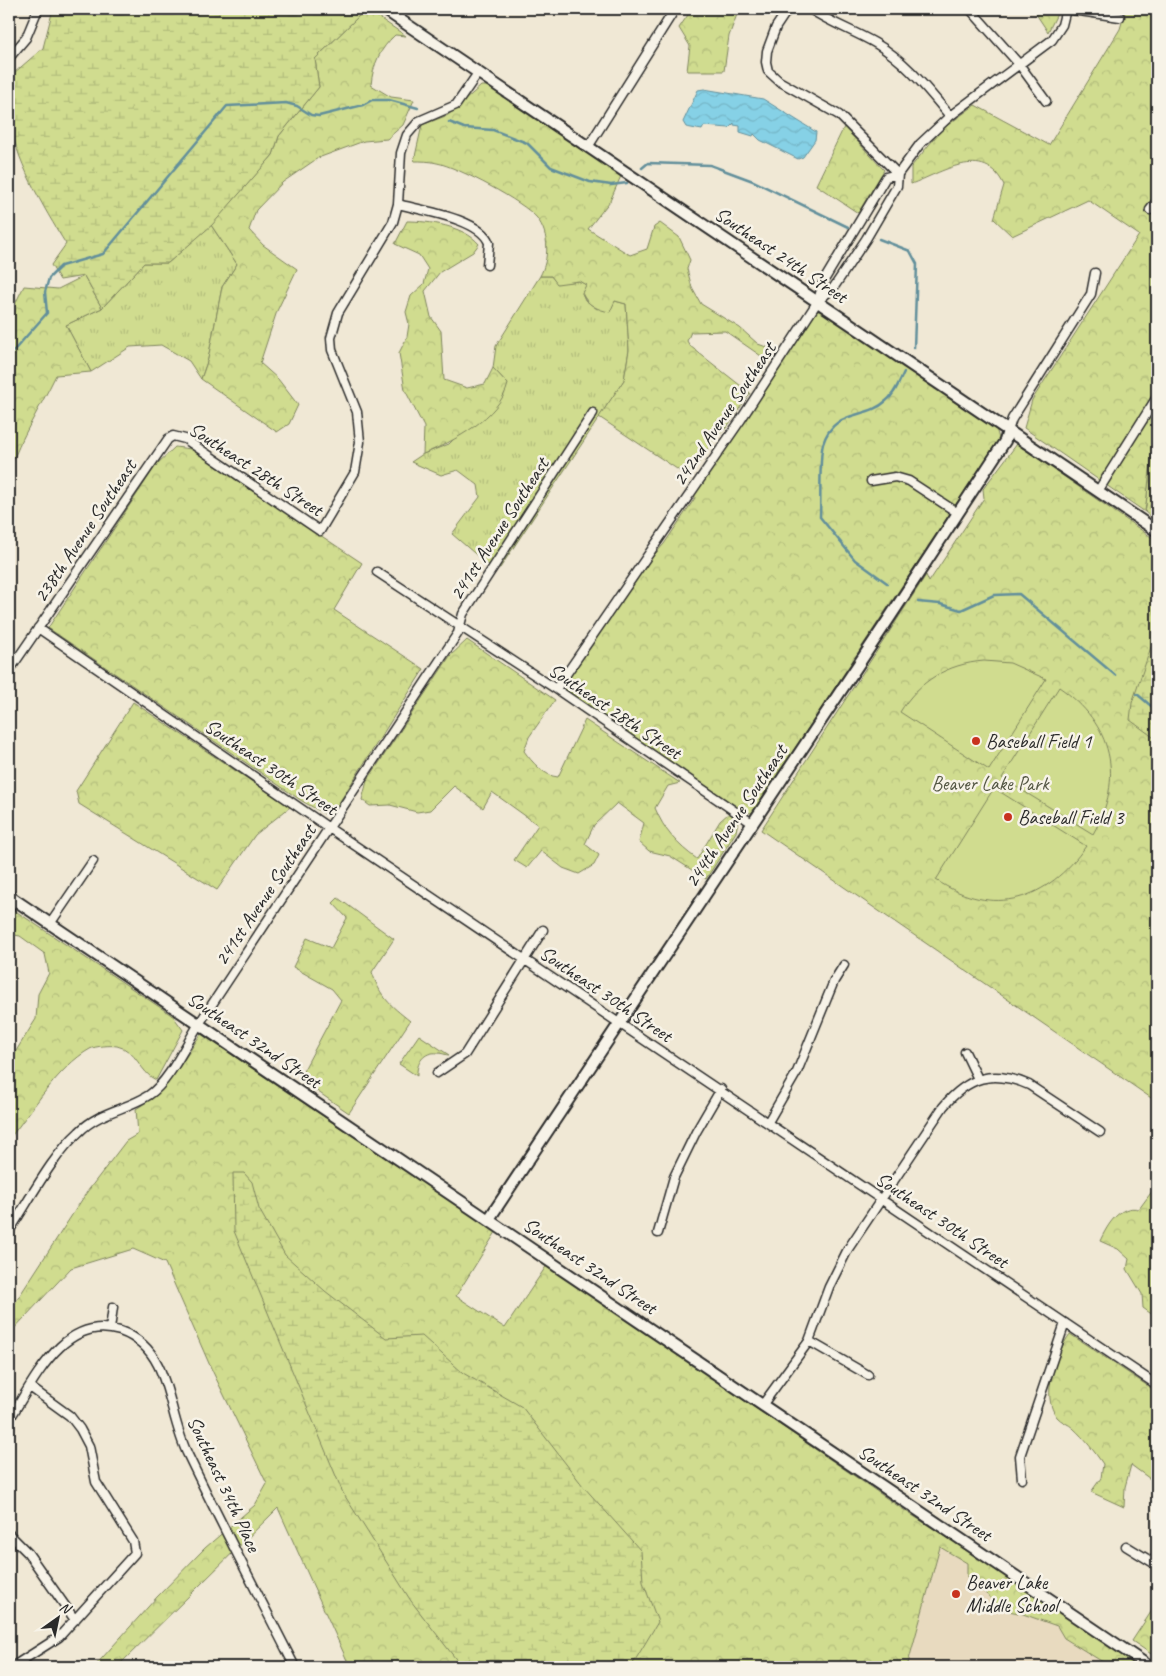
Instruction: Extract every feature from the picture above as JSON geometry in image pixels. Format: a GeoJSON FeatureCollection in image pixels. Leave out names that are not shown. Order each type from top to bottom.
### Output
{"type":"FeatureCollection","features":[{"type":"Feature","properties":{"kind":"street"},"geometry":{"type":"LineString","coordinates":[[9,58],[26,38],[38,9]]}},
{"type":"Feature","properties":{"kind":"street"},"geometry":{"type":"LineString","coordinates":[[588,147],[675,9]]}},
{"type":"Feature","properties":{"kind":"street"},"geometry":{"type":"LineString","coordinates":[[788,9],[776,27],[767,51],[766,62],[768,71],[779,81],[839,115],[898,174]]}},
{"type":"Feature","properties":{"kind":"street"},"geometry":{"type":"LineString","coordinates":[[810,9],[876,44],[894,56],[919,79],[950,116]]}},
{"type":"Feature","properties":{"kind":"street"},"geometry":{"type":"LineString","coordinates":[[970,9],[1019,64],[1046,101]]}},
{"type":"Feature","properties":{"kind":"street","name":"242nd Avenue Southeast"},"geometry":{"type":"LineString","coordinates":[[556,688],[656,544],[818,300],[834,287],[866,239],[897,186],[898,174],[920,144],[950,116],[1052,40],[1062,25],[1066,9],[1120,17]]}},
{"type":"Feature","properties":{"kind":"street","name":"Southeast 24th Street"},"geometry":{"type":"LineString","coordinates":[[390,10],[478,73],[818,300],[1157,531]]}},
{"type":"Feature","properties":{"kind":"street"},"geometry":{"type":"LineString","coordinates":[[478,73],[456,105],[419,121],[407,135],[401,153],[398,204],[457,220],[478,229],[489,243],[487,264]]}},
{"type":"Feature","properties":{"kind":"street","name":"242nd Avenue Southeast"},"geometry":{"type":"LineString","coordinates":[[818,300],[823,282],[886,177],[898,174]]}},
{"type":"Feature","properties":{"kind":"street"},"geometry":{"type":"LineString","coordinates":[[1150,210],[1157,200]]}},
{"type":"Feature","properties":{"kind":"street","name":"Southeast 28th Street"},"geometry":{"type":"LineString","coordinates":[[173,436],[185,439],[320,531],[355,472],[360,442],[357,412],[332,350],[331,338],[334,325],[338,313],[389,231],[398,204]]}},
{"type":"Feature","properties":{"kind":"street"},"geometry":{"type":"LineString","coordinates":[[1008,431],[1012,419],[1091,294],[1095,273]]}},
{"type":"Feature","properties":{"kind":"street"},"geometry":{"type":"LineString","coordinates":[[1098,491],[1157,398]]}},
{"type":"Feature","properties":{"kind":"street","name":"241st Avenue Southeast"},"geometry":{"type":"LineString","coordinates":[[9,1232],[72,1139],[99,1116],[150,1095],[169,1072],[454,641],[463,614],[593,413]]}},
{"type":"Feature","properties":{"kind":"street","name":"244th Avenue Southeast"},"geometry":{"type":"LineString","coordinates":[[489,1219],[958,513],[1005,441],[1008,431]]}},
{"type":"Feature","properties":{"kind":"street","name":"238th Avenue Southeast"},"geometry":{"type":"LineString","coordinates":[[9,672],[168,439],[173,436]]}},
{"type":"Feature","properties":{"kind":"street"},"geometry":{"type":"LineString","coordinates":[[871,481],[896,477],[909,481],[958,513]]}},
{"type":"Feature","properties":{"kind":"street","name":"Southeast 28th Street"},"geometry":{"type":"LineString","coordinates":[[377,572],[556,688],[752,822]]}},
{"type":"Feature","properties":{"kind":"street","name":"Southeast 30th Street"},"geometry":{"type":"LineString","coordinates":[[38,628],[330,828],[1157,1385]]}},
{"type":"Feature","properties":{"kind":"street"},"geometry":{"type":"LineString","coordinates":[[50,924],[93,861]]}},
{"type":"Feature","properties":{"kind":"street","name":"Southeast 32nd Street"},"geometry":{"type":"LineString","coordinates":[[11,901],[50,924],[489,1219],[1150,1667]]}},
{"type":"Feature","properties":{"kind":"street"},"geometry":{"type":"LineString","coordinates":[[437,1073],[465,1054],[543,930]]}},
{"type":"Feature","properties":{"kind":"street"},"geometry":{"type":"LineString","coordinates":[[768,1122],[797,1072],[834,981],[844,965]]}},
{"type":"Feature","properties":{"kind":"street"},"geometry":{"type":"LineString","coordinates":[[965,1052],[978,1079]]}},
{"type":"Feature","properties":{"kind":"street"},"geometry":{"type":"LineString","coordinates":[[763,1404],[809,1341],[836,1270],[943,1107],[962,1087],[978,1079],[1006,1077],[1022,1082],[1100,1132]]}},
{"type":"Feature","properties":{"kind":"street"},"geometry":{"type":"LineString","coordinates":[[658,1233],[674,1178],[696,1132],[720,1090]]}},
{"type":"Feature","properties":{"kind":"street"},"geometry":{"type":"LineString","coordinates":[[9,1420],[49,1359],[66,1341],[83,1331],[111,1329],[112,1308]]}},
{"type":"Feature","properties":{"kind":"street"},"geometry":{"type":"LineString","coordinates":[[1022,1479],[1020,1456],[1064,1323]]}},
{"type":"Feature","properties":{"kind":"street","name":"Southeast 34th Place"},"geometry":{"type":"LineString","coordinates":[[111,1329],[143,1344],[159,1367],[185,1449],[295,1667]]}},
{"type":"Feature","properties":{"kind":"street"},"geometry":{"type":"LineString","coordinates":[[809,1341],[868,1375]]}},
{"type":"Feature","properties":{"kind":"street"},"geometry":{"type":"LineString","coordinates":[[12,1667],[51,1644],[135,1553],[133,1542],[96,1482],[88,1446],[80,1429],[70,1416],[30,1387]]}},
{"type":"Feature","properties":{"kind":"street"},"geometry":{"type":"LineString","coordinates":[[9,1534],[28,1553],[75,1620]]}},
{"type":"Feature","properties":{"kind":"street"},"geometry":{"type":"LineString","coordinates":[[1126,1546],[1157,1565]]}},
{"type":"Feature","properties":{"kind":"shaded area","name":"Beaver Lake Middle School"},"geometry":{"type":"Polygon","coordinates":[[[940,1547],[967,1563],[1004,1610],[1023,1614],[1058,1626],[1064,1638],[1111,1667],[907,1667],[940,1547]]]}},
{"type":"Feature","properties":{"kind":"green space"},"geometry":{"type":"Polygon","coordinates":[[[53,9],[366,9],[315,59],[319,87],[279,136],[273,155],[212,225],[168,263],[144,263],[102,308],[84,276],[60,280],[51,265],[66,244],[39,199],[23,165],[16,148],[9,115],[9,99],[14,73],[43,48],[53,9]]]}},
{"type":"Feature","properties":{"kind":"green space"},"geometry":{"type":"Polygon","coordinates":[[[366,9],[406,36],[395,35],[381,51],[373,70],[371,85],[391,97],[414,100],[403,125],[387,139],[364,141],[318,158],[283,182],[256,210],[249,230],[263,245],[297,269],[277,311],[260,363],[278,379],[298,405],[289,424],[277,432],[201,379],[208,359],[222,287],[237,264],[211,225],[273,155],[279,136],[319,87],[315,59],[366,9]]]}},
{"type":"Feature","properties":{"kind":"green space"},"geometry":{"type":"Polygon","coordinates":[[[692,9],[739,9],[729,36],[724,71],[687,71],[690,46],[679,28],[692,9]]]}},
{"type":"Feature","properties":{"kind":"green space"},"geometry":{"type":"Polygon","coordinates":[[[1042,9],[1057,9],[1057,14],[1048,32],[1036,14],[1042,9]]]}},
{"type":"Feature","properties":{"kind":"green space"},"geometry":{"type":"Polygon","coordinates":[[[1126,9],[1157,9],[1157,441],[1153,446],[1145,512],[1024,428],[1032,400],[1139,235],[1088,200],[1012,236],[994,219],[1004,185],[995,172],[985,166],[974,163],[948,168],[911,184],[911,167],[941,130],[975,105],[1049,145],[1120,29],[1126,9]]]}},
{"type":"Feature","properties":{"kind":"green space"},"geometry":{"type":"Polygon","coordinates":[[[481,86],[489,86],[621,176],[610,201],[588,229],[630,255],[647,249],[654,227],[660,223],[679,237],[690,260],[687,269],[692,288],[701,304],[740,328],[758,344],[772,349],[764,358],[725,331],[691,332],[687,341],[690,346],[750,393],[727,427],[714,439],[689,477],[599,417],[624,380],[629,350],[626,304],[615,301],[610,312],[601,310],[587,301],[582,293],[586,285],[579,281],[557,284],[551,276],[540,276],[545,262],[546,239],[537,218],[530,211],[490,186],[460,171],[434,162],[414,161],[422,125],[448,115],[481,86]]]}},
{"type":"Feature","properties":{"kind":"green space"},"geometry":{"type":"Polygon","coordinates":[[[844,127],[884,170],[858,213],[816,185],[844,127]]]}},
{"type":"Feature","properties":{"kind":"green space"},"geometry":{"type":"Polygon","coordinates":[[[407,221],[446,226],[465,233],[479,244],[473,252],[440,272],[425,291],[431,317],[441,331],[444,380],[467,388],[485,384],[493,368],[508,384],[496,407],[474,427],[448,443],[423,454],[424,427],[405,390],[399,353],[407,337],[409,324],[406,312],[411,296],[424,284],[428,269],[419,255],[395,244],[407,221]]]}},
{"type":"Feature","properties":{"kind":"green space"},"geometry":{"type":"Polygon","coordinates":[[[211,225],[237,264],[222,287],[208,359],[201,379],[189,361],[161,345],[130,347],[91,372],[66,325],[102,308],[144,263],[168,263],[211,225]]]}},
{"type":"Feature","properties":{"kind":"green space"},"geometry":{"type":"Polygon","coordinates":[[[84,276],[102,308],[66,325],[91,372],[56,375],[25,434],[9,471],[9,324],[12,310],[24,286],[58,289],[84,276]]]}},
{"type":"Feature","properties":{"kind":"green space"},"geometry":{"type":"Polygon","coordinates":[[[540,276],[551,276],[557,283],[579,281],[587,285],[582,293],[585,300],[597,309],[615,301],[626,304],[629,350],[624,380],[500,568],[488,565],[452,534],[480,497],[478,485],[458,470],[441,475],[411,462],[423,454],[449,444],[508,384],[493,368],[496,346],[540,276]]]}},
{"type":"Feature","properties":{"kind":"green space"},"geometry":{"type":"Polygon","coordinates":[[[815,312],[824,312],[996,428],[999,439],[751,813],[745,812],[575,700],[566,693],[565,684],[647,563],[664,544],[695,498],[694,492],[815,312]]]}},
{"type":"Feature","properties":{"kind":"green space"},"geometry":{"type":"Polygon","coordinates":[[[1157,441],[1157,522],[1145,512],[1153,446],[1157,441]]]}},
{"type":"Feature","properties":{"kind":"green space","name":"Beaver Lake Park"},"geometry":{"type":"Polygon","coordinates":[[[1017,444],[1157,541],[1157,1102],[761,830],[926,575],[929,582],[984,498],[983,489],[1017,444]]]}},
{"type":"Feature","properties":{"kind":"green space"},"geometry":{"type":"Polygon","coordinates":[[[175,447],[191,449],[362,563],[334,610],[424,669],[330,817],[302,801],[48,628],[157,464],[175,447]]]}},
{"type":"Feature","properties":{"kind":"green space"},"geometry":{"type":"Polygon","coordinates":[[[1157,639],[1157,740],[1130,720],[1132,703],[1151,647],[1157,639]]]}},
{"type":"Feature","properties":{"kind":"green space"},"geometry":{"type":"Polygon","coordinates":[[[467,640],[555,700],[529,737],[524,751],[543,771],[558,777],[585,720],[680,783],[668,786],[655,808],[672,836],[697,859],[720,821],[729,813],[738,821],[736,832],[706,879],[670,856],[649,851],[639,842],[644,823],[617,803],[594,825],[585,844],[599,855],[594,865],[579,874],[563,868],[541,851],[527,868],[514,860],[538,825],[492,792],[483,808],[454,786],[430,810],[417,812],[390,805],[370,806],[362,800],[367,781],[450,656],[467,640]]]}},
{"type":"Feature","properties":{"kind":"green space","name":"Baseball Field 1"},"geometry":{"type":"Polygon","coordinates":[[[984,661],[1010,663],[1046,679],[989,770],[900,712],[916,691],[935,676],[958,666],[984,661]]]}},
{"type":"Feature","properties":{"kind":"green space"},"geometry":{"type":"Polygon","coordinates":[[[1059,687],[1092,718],[1102,735],[1108,753],[1111,773],[1109,793],[1103,813],[1093,834],[1002,778],[1059,687]]]}},
{"type":"Feature","properties":{"kind":"green space"},"geometry":{"type":"Polygon","coordinates":[[[133,702],[290,807],[255,835],[217,890],[79,804],[76,791],[133,702]]]}},
{"type":"Feature","properties":{"kind":"green space","name":"Baseball Field 3"},"geometry":{"type":"Polygon","coordinates":[[[994,788],[1086,846],[1071,865],[1054,880],[1037,891],[1018,898],[999,900],[978,898],[957,892],[936,880],[994,788]]]}},
{"type":"Feature","properties":{"kind":"green space"},"geometry":{"type":"Polygon","coordinates":[[[338,898],[394,939],[372,972],[378,988],[386,1000],[410,1021],[349,1113],[299,1079],[341,1000],[332,989],[293,967],[307,938],[331,948],[347,918],[333,903],[338,898]]]}},
{"type":"Feature","properties":{"kind":"green space"},"geometry":{"type":"Polygon","coordinates":[[[14,910],[173,1016],[183,1030],[156,1080],[124,1048],[99,1046],[90,1049],[78,1057],[56,1078],[9,1139],[9,1062],[36,1019],[38,994],[49,973],[45,954],[20,936],[9,934],[9,920],[14,910]]]}},
{"type":"Feature","properties":{"kind":"green space"},"geometry":{"type":"Polygon","coordinates":[[[201,1034],[496,1232],[456,1296],[505,1328],[547,1265],[901,1508],[1009,1577],[1143,1667],[1111,1667],[1064,1638],[1057,1626],[1023,1614],[1004,1610],[967,1577],[967,1563],[940,1547],[907,1667],[350,1667],[278,1508],[117,1667],[94,1667],[157,1597],[205,1548],[255,1505],[267,1484],[211,1368],[165,1263],[133,1249],[71,1268],[9,1334],[9,1312],[87,1192],[126,1141],[138,1134],[136,1109],[148,1101],[166,1084],[201,1034]]]}},
{"type":"Feature","properties":{"kind":"green space"},"geometry":{"type":"Polygon","coordinates":[[[419,1035],[449,1055],[433,1053],[425,1056],[418,1067],[417,1076],[399,1064],[419,1035]]]}},
{"type":"Feature","properties":{"kind":"green space"},"geometry":{"type":"Polygon","coordinates":[[[233,1173],[244,1173],[252,1182],[259,1209],[285,1255],[325,1291],[386,1338],[422,1336],[463,1373],[522,1407],[583,1486],[641,1551],[643,1582],[658,1622],[631,1667],[462,1667],[411,1601],[343,1493],[234,1231],[233,1173]]]}},
{"type":"Feature","properties":{"kind":"green space"},"geometry":{"type":"Polygon","coordinates":[[[1153,1190],[1157,1190],[1157,1318],[1143,1308],[1142,1294],[1127,1269],[1129,1259],[1118,1249],[1100,1241],[1110,1223],[1120,1213],[1132,1208],[1139,1209],[1153,1190]]]}},
{"type":"Feature","properties":{"kind":"green space"},"geometry":{"type":"Polygon","coordinates":[[[1070,1334],[1157,1392],[1157,1484],[1131,1465],[1125,1487],[1124,1507],[1091,1492],[1101,1478],[1103,1464],[1081,1436],[1059,1419],[1052,1408],[1050,1387],[1052,1375],[1055,1363],[1070,1334]]]}},
{"type":"Feature","properties":{"kind":"green space"},"geometry":{"type":"Polygon","coordinates":[[[1157,1596],[1157,1658],[1132,1641],[1151,1612],[1157,1596]]]}},
{"type":"Feature","properties":{"kind":"water"},"geometry":{"type":"Polygon","coordinates":[[[704,89],[763,99],[816,132],[815,140],[803,157],[798,159],[760,140],[754,134],[753,136],[740,132],[740,126],[734,125],[734,123],[729,128],[704,126],[702,130],[686,127],[683,122],[698,90],[704,89]]]}},
{"type":"Feature","properties":{"kind":"waterway"},"geometry":{"type":"LineString","coordinates":[[9,356],[47,313],[45,292],[49,278],[61,266],[103,254],[227,106],[286,103],[297,106],[311,115],[319,116],[363,105],[372,100],[389,100],[418,108]]}},
{"type":"Feature","properties":{"kind":"waterway"},"geometry":{"type":"LineString","coordinates":[[449,122],[464,128],[493,130],[527,143],[551,167],[590,182],[611,185],[627,183]]}},
{"type":"Feature","properties":{"kind":"waterway"},"geometry":{"type":"LineString","coordinates":[[642,168],[648,163],[710,165],[753,181],[848,227]]}},
{"type":"Feature","properties":{"kind":"waterway"},"geometry":{"type":"LineString","coordinates":[[879,239],[910,251],[917,264],[914,348]]}},
{"type":"Feature","properties":{"kind":"waterway"},"geometry":{"type":"LineString","coordinates":[[887,583],[855,560],[820,517],[821,459],[823,444],[828,433],[835,425],[851,416],[878,407],[886,401],[894,391],[904,372]]}},
{"type":"Feature","properties":{"kind":"waterway"},"geometry":{"type":"LineString","coordinates":[[918,602],[940,604],[961,610],[994,595],[1019,594],[1115,675]]}},
{"type":"Feature","properties":{"kind":"waterway"},"geometry":{"type":"LineString","coordinates":[[1137,694],[1157,711]]}},
{"type":"Feature","properties":{"kind":"place","name":"Baseball Field 1"},"geometry":{"type":"Point","coordinates":[976,741]}},
{"type":"Feature","properties":{"kind":"place","name":"Baseball Field 3"},"geometry":{"type":"Point","coordinates":[1008,817]}},
{"type":"Feature","properties":{"kind":"place","name":"Beaver Lake Middle School"},"geometry":{"type":"Point","coordinates":[956,1594]}}]}
